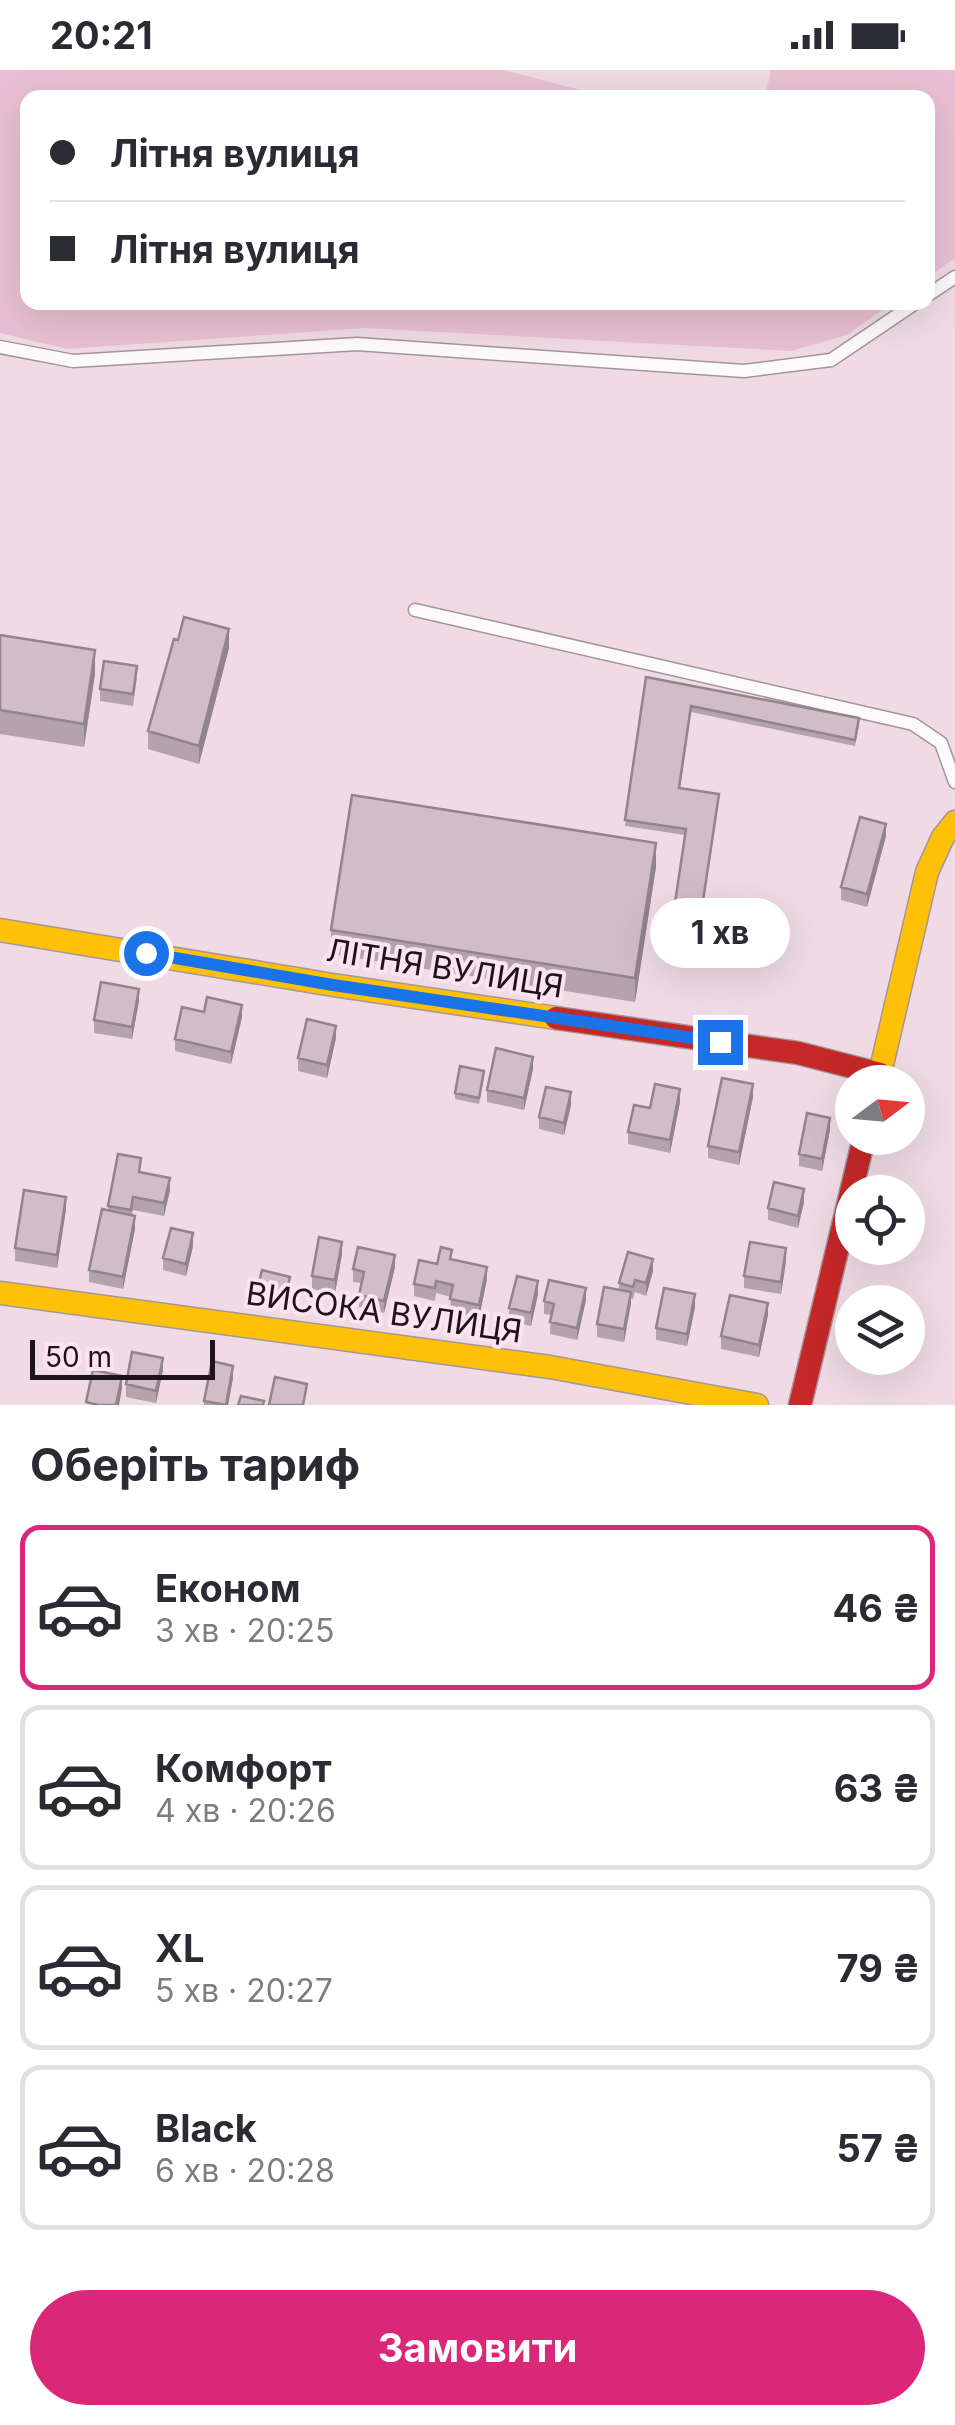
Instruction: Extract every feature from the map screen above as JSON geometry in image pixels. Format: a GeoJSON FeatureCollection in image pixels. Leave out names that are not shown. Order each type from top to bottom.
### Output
{"type":"FeatureCollection","features":[{"type":"Feature","properties":{"kind":"street"},"geometry":{"type":"LineString","coordinates":[[882,1065],[927,872],[955,822]]}},
{"type":"Feature","properties":{"kind":"street","name":"ЛІТНЯ ВУЛИЦЯ"},"geometry":{"type":"LineString","coordinates":[[0,930],[333,985],[798,1053],[837,1065]]}},
{"type":"Feature","properties":{"kind":"street"},"geometry":{"type":"LineString","coordinates":[[800,1405],[860,1155]]}},
{"type":"Feature","properties":{"kind":"street","name":"ВИСОКА ВУЛИЦЯ"},"geometry":{"type":"LineString","coordinates":[[0,1293],[550,1368],[757,1405]]}},
{"type":"Feature","properties":{"kind":"lane"},"geometry":{"type":"LineString","coordinates":[[0,347],[73,362],[357,344],[744,371],[830,360],[904,310]]}},
{"type":"Feature","properties":{"kind":"lane"},"geometry":{"type":"LineString","coordinates":[[415,610],[913,724],[941,743],[955,782]]}},
{"type":"Feature","properties":{"kind":"shaded area"},"geometry":{"type":"Polygon","coordinates":[[[0,70],[503,70],[581,90],[20,90],[20,310],[882,310],[847,335],[791,351],[365,328],[67,349],[0,333],[0,70]]]}},
{"type":"Feature","properties":{"kind":"shaded area"},"geometry":{"type":"Polygon","coordinates":[[[771,70],[955,70],[955,258],[935,272],[935,90],[767,90],[771,70]]]}},
{"type":"Feature","properties":{"kind":"building"},"geometry":{"type":"Polygon","coordinates":[[[184,617],[229,629],[199,746],[148,731],[184,617]]]}},
{"type":"Feature","properties":{"kind":"building"},"geometry":{"type":"Polygon","coordinates":[[[0,635],[95,650],[84,724],[0,710],[0,635]]]}},
{"type":"Feature","properties":{"kind":"building"},"geometry":{"type":"Polygon","coordinates":[[[104,661],[137,666],[133,694],[100,689],[104,661]]]}},
{"type":"Feature","properties":{"kind":"building"},"geometry":{"type":"Polygon","coordinates":[[[646,677],[859,718],[855,740],[691,706],[679,788],[719,794],[698,934],[671,930],[686,829],[625,820],[646,677]]]}},
{"type":"Feature","properties":{"kind":"building"},"geometry":{"type":"Polygon","coordinates":[[[352,795],[656,843],[635,978],[331,930],[352,795]]]}},
{"type":"Feature","properties":{"kind":"building"},"geometry":{"type":"Polygon","coordinates":[[[860,817],[886,824],[867,894],[841,887],[860,817]]]}},
{"type":"Feature","properties":{"kind":"building"},"geometry":{"type":"Polygon","coordinates":[[[101,982],[139,989],[132,1027],[94,1020],[101,982]]]}},
{"type":"Feature","properties":{"kind":"building"},"geometry":{"type":"Polygon","coordinates":[[[207,997],[242,1005],[231,1052],[175,1039],[182,1007],[204,1012],[207,997]]]}},
{"type":"Feature","properties":{"kind":"building"},"geometry":{"type":"Polygon","coordinates":[[[307,1019],[336,1026],[327,1065],[298,1058],[307,1019]]]}},
{"type":"Feature","properties":{"kind":"building"},"geometry":{"type":"Polygon","coordinates":[[[496,1048],[533,1057],[524,1098],[487,1090],[496,1048]]]}},
{"type":"Feature","properties":{"kind":"building"},"geometry":{"type":"Polygon","coordinates":[[[460,1066],[484,1071],[479,1098],[455,1093],[460,1066]]]}},
{"type":"Feature","properties":{"kind":"building"},"geometry":{"type":"Polygon","coordinates":[[[722,1078],[753,1084],[739,1152],[708,1146],[722,1078]]]}},
{"type":"Feature","properties":{"kind":"building"},"geometry":{"type":"Polygon","coordinates":[[[655,1084],[680,1089],[670,1140],[628,1132],[634,1105],[650,1108],[655,1084]]]}},
{"type":"Feature","properties":{"kind":"building"},"geometry":{"type":"Polygon","coordinates":[[[546,1087],[571,1092],[564,1123],[539,1117],[546,1087]]]}},
{"type":"Feature","properties":{"kind":"building"},"geometry":{"type":"Polygon","coordinates":[[[807,1113],[830,1118],[822,1159],[799,1154],[807,1113]]]}},
{"type":"Feature","properties":{"kind":"building"},"geometry":{"type":"Polygon","coordinates":[[[118,1154],[141,1158],[139,1172],[170,1178],[164,1203],[133,1197],[131,1210],[108,1206],[118,1154]]]}},
{"type":"Feature","properties":{"kind":"building"},"geometry":{"type":"Polygon","coordinates":[[[774,1182],[804,1189],[798,1216],[768,1208],[774,1182]]]}},
{"type":"Feature","properties":{"kind":"building"},"geometry":{"type":"Polygon","coordinates":[[[24,1190],[66,1197],[57,1255],[15,1248],[24,1190]]]}},
{"type":"Feature","properties":{"kind":"building"},"geometry":{"type":"Polygon","coordinates":[[[102,1209],[135,1216],[123,1277],[89,1270],[102,1209]]]}},
{"type":"Feature","properties":{"kind":"building"},"geometry":{"type":"Polygon","coordinates":[[[171,1228],[193,1233],[186,1264],[163,1258],[171,1228]]]}},
{"type":"Feature","properties":{"kind":"building"},"geometry":{"type":"Polygon","coordinates":[[[319,1237],[342,1242],[335,1280],[312,1276],[319,1237]]]}},
{"type":"Feature","properties":{"kind":"building"},"geometry":{"type":"Polygon","coordinates":[[[750,1242],[786,1248],[781,1282],[744,1276],[750,1242]]]}},
{"type":"Feature","properties":{"kind":"building"},"geometry":{"type":"Polygon","coordinates":[[[358,1247],[395,1255],[384,1301],[359,1295],[364,1272],[353,1269],[358,1247]]]}},
{"type":"Feature","properties":{"kind":"building"},"geometry":{"type":"Polygon","coordinates":[[[441,1247],[452,1250],[450,1259],[487,1267],[479,1305],[450,1299],[453,1285],[436,1281],[435,1288],[414,1284],[419,1260],[437,1264],[441,1247]]]}},
{"type":"Feature","properties":{"kind":"building"},"geometry":{"type":"Polygon","coordinates":[[[628,1252],[653,1259],[646,1283],[635,1280],[633,1287],[619,1283],[628,1252]]]}},
{"type":"Feature","properties":{"kind":"building"},"geometry":{"type":"Polygon","coordinates":[[[262,1270],[290,1277],[285,1297],[257,1290],[262,1270]]]}},
{"type":"Feature","properties":{"kind":"building"},"geometry":{"type":"Polygon","coordinates":[[[517,1276],[538,1281],[531,1313],[509,1308],[517,1276]]]}},
{"type":"Feature","properties":{"kind":"building"},"geometry":{"type":"Polygon","coordinates":[[[549,1280],[586,1288],[577,1328],[550,1322],[554,1304],[544,1301],[549,1280]]]}},
{"type":"Feature","properties":{"kind":"building"},"geometry":{"type":"Polygon","coordinates":[[[604,1287],[631,1292],[624,1329],[597,1324],[604,1287]]]}},
{"type":"Feature","properties":{"kind":"building"},"geometry":{"type":"Polygon","coordinates":[[[664,1288],[695,1294],[687,1334],[656,1328],[664,1288]]]}},
{"type":"Feature","properties":{"kind":"building"},"geometry":{"type":"Polygon","coordinates":[[[730,1295],[768,1303],[759,1345],[721,1336],[730,1295]]]}},
{"type":"Feature","properties":{"kind":"building"},"geometry":{"type":"Polygon","coordinates":[[[132,1352],[163,1358],[156,1391],[126,1384],[132,1352]]]}},
{"type":"Feature","properties":{"kind":"building"},"geometry":{"type":"Polygon","coordinates":[[[212,1361],[233,1366],[226,1405],[204,1401],[212,1361]]]}},
{"type":"Feature","properties":{"kind":"building"},"geometry":{"type":"Polygon","coordinates":[[[93,1370],[122,1376],[116,1405],[86,1402],[93,1370]]]}},
{"type":"Feature","properties":{"kind":"building"},"geometry":{"type":"Polygon","coordinates":[[[275,1377],[307,1384],[303,1405],[269,1405],[275,1377]]]}},
{"type":"Feature","properties":{"kind":"building"},"geometry":{"type":"Polygon","coordinates":[[[241,1396],[264,1401],[263,1405],[238,1405],[241,1396]]]}},
{"type":"Feature","properties":{"kind":"traffic: slow"},"geometry":{"type":"LineString","coordinates":[[882,1065],[927,872],[943,837],[955,822]]}},
{"type":"Feature","properties":{"kind":"traffic: slow"},"geometry":{"type":"LineString","coordinates":[[0,930],[556,1018]]}},
{"type":"Feature","properties":{"kind":"traffic: slow"},"geometry":{"type":"LineString","coordinates":[[0,1293],[550,1367],[757,1405]]}},
{"type":"Feature","properties":{"kind":"traffic: jam"},"geometry":{"type":"LineString","coordinates":[[556,1018],[798,1053],[845,1065]]}},
{"type":"Feature","properties":{"kind":"traffic: jam"},"geometry":{"type":"LineString","coordinates":[[800,1405],[860,1155]]}},
{"type":"Feature","properties":{"kind":"route"},"geometry":{"type":"LineString","coordinates":[[146,953],[720,1042]]}}]}
